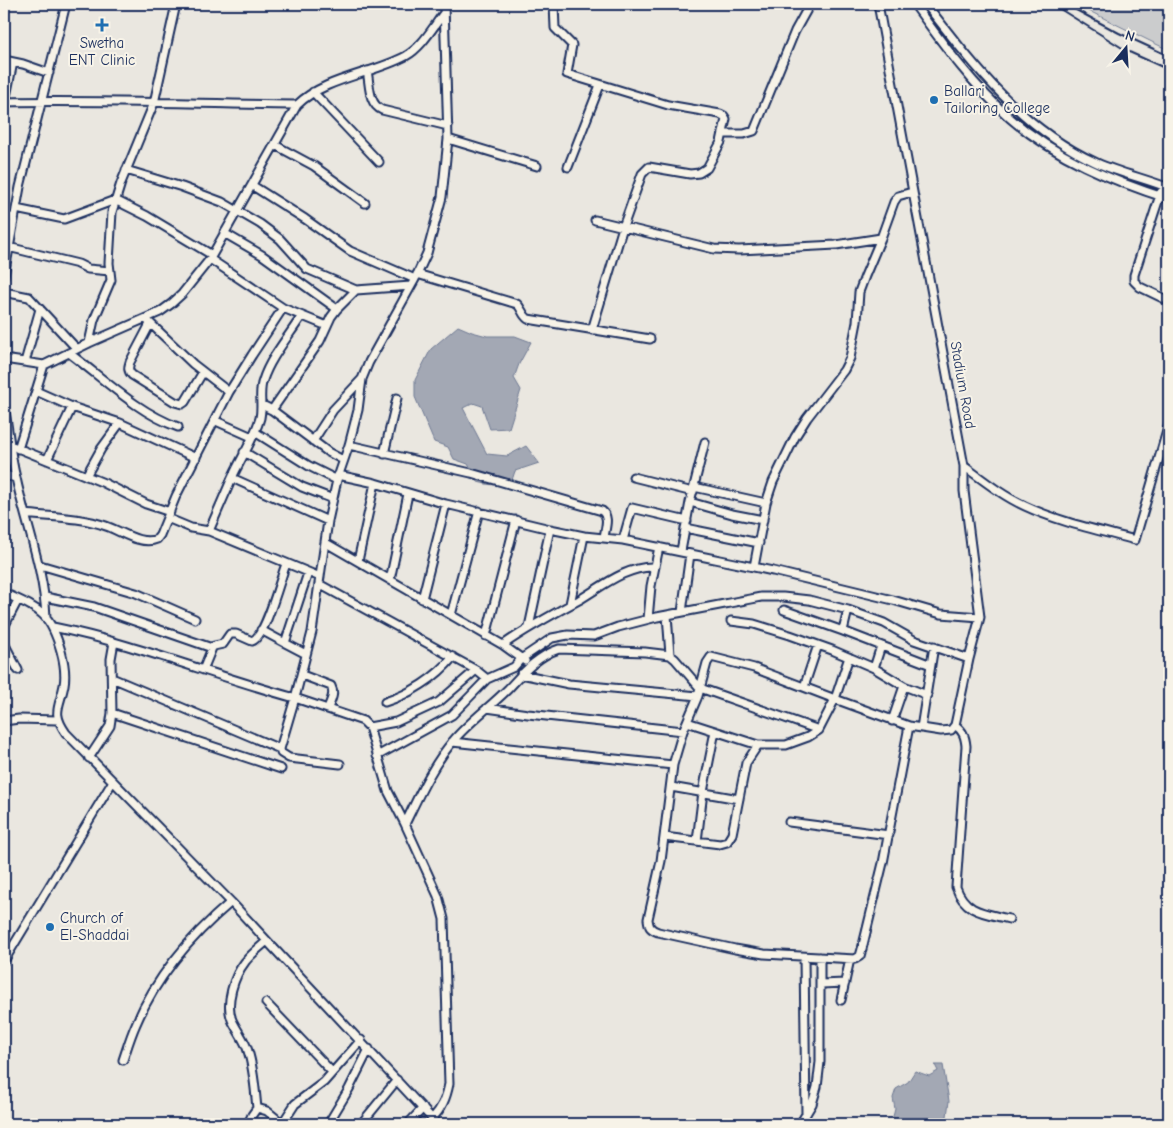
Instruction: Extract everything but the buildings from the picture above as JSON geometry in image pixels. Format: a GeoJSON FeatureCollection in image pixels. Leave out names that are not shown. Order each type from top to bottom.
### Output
{"type":"FeatureCollection","features":[{"type":"Feature","properties":{"kind":"street"},"geometry":{"type":"LineString","coordinates":[[4,276],[16,209],[66,4]]}},
{"type":"Feature","properties":{"kind":"street"},"geometry":{"type":"LineString","coordinates":[[89,343],[94,320],[110,280],[112,212],[115,200],[154,103],[176,4]]}},
{"type":"Feature","properties":{"kind":"street"},"geometry":{"type":"LineString","coordinates":[[340,764],[289,758],[283,756],[280,749],[302,675],[312,632],[328,521],[338,477],[358,410],[362,379],[369,362],[411,286],[427,252],[440,206],[447,161],[448,139],[444,4]]}},
{"type":"Feature","properties":{"kind":"street"},"geometry":{"type":"LineString","coordinates":[[554,4],[555,28],[572,45],[567,74],[668,105],[720,114],[726,120],[724,134],[707,168],[699,173],[690,174],[649,167],[642,174],[623,227],[592,330]]}},
{"type":"Feature","properties":{"kind":"street"},"geometry":{"type":"LineString","coordinates":[[724,134],[744,134],[754,131],[795,31],[810,4]]}},
{"type":"Feature","properties":{"kind":"street","name":"Stadium Road"},"geometry":{"type":"LineString","coordinates":[[878,4],[910,193],[964,466],[964,491],[980,618]]}},
{"type":"Feature","properties":{"kind":"street"},"geometry":{"type":"LineString","coordinates":[[914,4],[967,74],[1009,118],[1045,144],[1096,172],[1169,199]]}},
{"type":"Feature","properties":{"kind":"street"},"geometry":{"type":"LineString","coordinates":[[926,4],[976,66],[1020,113],[1048,134],[1098,163],[1166,187],[1160,196],[1134,280],[1140,287],[1169,301]]}},
{"type":"Feature","properties":{"kind":"street"},"geometry":{"type":"LineString","coordinates":[[4,359],[44,366],[89,343],[148,321],[160,312],[182,294],[211,257],[298,105],[313,92],[407,55],[422,41],[444,13]]}},
{"type":"Feature","properties":{"kind":"street"},"geometry":{"type":"LineString","coordinates":[[4,60],[49,73]]}},
{"type":"Feature","properties":{"kind":"street"},"geometry":{"type":"LineString","coordinates":[[13,62],[4,102],[298,105]]}},
{"type":"Feature","properties":{"kind":"street"},"geometry":{"type":"LineString","coordinates":[[967,74],[976,66]]}},
{"type":"Feature","properties":{"kind":"street"},"geometry":{"type":"LineString","coordinates":[[368,71],[372,102],[376,108],[448,126]]}},
{"type":"Feature","properties":{"kind":"street"},"geometry":{"type":"LineString","coordinates":[[568,167],[600,85]]}},
{"type":"Feature","properties":{"kind":"street"},"geometry":{"type":"LineString","coordinates":[[313,92],[379,162]]}},
{"type":"Feature","properties":{"kind":"street"},"geometry":{"type":"LineString","coordinates":[[448,139],[537,166]]}},
{"type":"Feature","properties":{"kind":"street"},"geometry":{"type":"LineString","coordinates":[[276,146],[314,166],[365,203]]}},
{"type":"Feature","properties":{"kind":"street"},"geometry":{"type":"LineString","coordinates":[[126,170],[214,199],[260,224],[280,239],[307,269],[356,290],[411,286]]}},
{"type":"Feature","properties":{"kind":"street"},"geometry":{"type":"LineString","coordinates":[[252,186],[304,219],[350,252],[416,276],[517,304],[528,319],[650,339]]}},
{"type":"Feature","properties":{"kind":"street"},"geometry":{"type":"LineString","coordinates":[[754,567],[766,504],[773,482],[795,438],[820,400],[844,370],[850,358],[857,322],[859,292],[881,238],[890,208],[898,196],[910,193]]}},
{"type":"Feature","properties":{"kind":"street"},"geometry":{"type":"LineString","coordinates":[[16,209],[64,219],[115,200],[147,216],[211,257],[283,308],[301,317],[327,326]]}},
{"type":"Feature","properties":{"kind":"street"},"geometry":{"type":"LineString","coordinates":[[4,216],[14,218]]}},
{"type":"Feature","properties":{"kind":"street"},"geometry":{"type":"LineString","coordinates":[[595,220],[722,250],[836,244],[881,238]]}},
{"type":"Feature","properties":{"kind":"street"},"geometry":{"type":"LineString","coordinates":[[224,233],[262,256],[337,309]]}},
{"type":"Feature","properties":{"kind":"street"},"geometry":{"type":"LineString","coordinates":[[8,247],[78,264],[88,269],[110,271]]}},
{"type":"Feature","properties":{"kind":"street"},"geometry":{"type":"LineString","coordinates":[[272,410],[320,341],[337,309],[356,290]]}},
{"type":"Feature","properties":{"kind":"street"},"geometry":{"type":"LineString","coordinates":[[4,292],[29,297],[77,349]]}},
{"type":"Feature","properties":{"kind":"street"},"geometry":{"type":"LineString","coordinates":[[25,514],[97,524],[146,542],[157,539],[176,496],[216,421],[229,392],[283,308]]}},
{"type":"Feature","properties":{"kind":"street"},"geometry":{"type":"LineString","coordinates":[[25,362],[40,309]]}},
{"type":"Feature","properties":{"kind":"street"},"geometry":{"type":"LineString","coordinates":[[209,531],[253,435],[262,405],[260,392],[267,370],[301,317]]}},
{"type":"Feature","properties":{"kind":"street"},"geometry":{"type":"LineString","coordinates":[[148,321],[128,368],[132,375],[175,402],[182,404],[203,372]]}},
{"type":"Feature","properties":{"kind":"street"},"geometry":{"type":"LineString","coordinates":[[148,321],[203,372],[229,392]]}},
{"type":"Feature","properties":{"kind":"street"},"geometry":{"type":"LineString","coordinates":[[69,353],[139,408],[161,421],[178,427]]}},
{"type":"Feature","properties":{"kind":"street"},"geometry":{"type":"LineString","coordinates":[[18,449],[44,366]]}},
{"type":"Feature","properties":{"kind":"street"},"geometry":{"type":"LineString","coordinates":[[312,441],[334,410],[362,379]]}},
{"type":"Feature","properties":{"kind":"street"},"geometry":{"type":"LineString","coordinates":[[36,391],[72,408],[120,423],[196,458]]}},
{"type":"Feature","properties":{"kind":"street"},"geometry":{"type":"LineString","coordinates":[[384,454],[397,398]]}},
{"type":"Feature","properties":{"kind":"street"},"geometry":{"type":"LineString","coordinates":[[262,405],[272,410],[328,452],[343,460]]}},
{"type":"Feature","properties":{"kind":"street"},"geometry":{"type":"LineString","coordinates":[[4,406],[16,478],[40,565],[46,617]]}},
{"type":"Feature","properties":{"kind":"street"},"geometry":{"type":"LineString","coordinates":[[47,460],[72,408]]}},
{"type":"Feature","properties":{"kind":"street"},"geometry":{"type":"LineString","coordinates":[[216,421],[253,435],[309,466],[338,477],[375,483],[446,504],[584,536],[623,540],[659,547],[828,584],[942,614],[980,618],[955,725],[951,730],[921,728],[892,721],[747,666],[711,657],[707,663],[698,696],[683,731],[673,765],[664,837],[648,919],[651,929],[734,949],[764,954],[858,958],[862,949],[889,835],[909,726]]}},
{"type":"Feature","properties":{"kind":"street"},"geometry":{"type":"LineString","coordinates":[[86,476],[101,449],[120,423]]}},
{"type":"Feature","properties":{"kind":"street"},"geometry":{"type":"LineString","coordinates":[[964,466],[1024,506],[1071,523],[1135,540],[1169,424]]}},
{"type":"Feature","properties":{"kind":"street"},"geometry":{"type":"LineString","coordinates":[[681,552],[690,502],[705,442]]}},
{"type":"Feature","properties":{"kind":"street"},"geometry":{"type":"LineString","coordinates":[[10,445],[86,476],[191,528],[209,531],[308,572],[476,670],[487,679]]}},
{"type":"Feature","properties":{"kind":"street"},"geometry":{"type":"LineString","coordinates":[[349,445],[471,473],[602,511],[606,513],[607,518],[604,538]]}},
{"type":"Feature","properties":{"kind":"street"},"geometry":{"type":"LineString","coordinates":[[244,452],[302,487],[333,499]]}},
{"type":"Feature","properties":{"kind":"street"},"geometry":{"type":"LineString","coordinates":[[4,474],[16,478]]}},
{"type":"Feature","properties":{"kind":"street"},"geometry":{"type":"LineString","coordinates":[[633,477],[766,504]]}},
{"type":"Feature","properties":{"kind":"street"},"geometry":{"type":"LineString","coordinates":[[232,478],[328,521]]}},
{"type":"Feature","properties":{"kind":"street"},"geometry":{"type":"LineString","coordinates":[[358,561],[375,483]]}},
{"type":"Feature","properties":{"kind":"street"},"geometry":{"type":"LineString","coordinates":[[390,580],[408,494]]}},
{"type":"Feature","properties":{"kind":"street"},"geometry":{"type":"LineString","coordinates":[[690,502],[732,514],[763,520]]}},
{"type":"Feature","properties":{"kind":"street"},"geometry":{"type":"LineString","coordinates":[[422,599],[446,504]]}},
{"type":"Feature","properties":{"kind":"street"},"geometry":{"type":"LineString","coordinates":[[623,540],[632,508],[686,525],[759,543]]}},
{"type":"Feature","properties":{"kind":"street"},"geometry":{"type":"LineString","coordinates":[[451,615],[479,511]]}},
{"type":"Feature","properties":{"kind":"street"},"geometry":{"type":"LineString","coordinates":[[486,636],[516,520]]}},
{"type":"Feature","properties":{"kind":"street"},"geometry":{"type":"LineString","coordinates":[[529,627],[550,528]]}},
{"type":"Feature","properties":{"kind":"street"},"geometry":{"type":"LineString","coordinates":[[570,604],[584,536]]}},
{"type":"Feature","properties":{"kind":"street"},"geometry":{"type":"LineString","coordinates":[[326,542],[503,646],[531,666]]}},
{"type":"Feature","properties":{"kind":"street"},"geometry":{"type":"LineString","coordinates":[[648,619],[659,547]]}},
{"type":"Feature","properties":{"kind":"street"},"geometry":{"type":"LineString","coordinates":[[682,612],[690,554]]}},
{"type":"Feature","properties":{"kind":"street"},"geometry":{"type":"LineString","coordinates":[[203,670],[212,648],[223,644],[232,633],[255,641],[266,623],[286,564]]}},
{"type":"Feature","properties":{"kind":"street"},"geometry":{"type":"LineString","coordinates":[[40,565],[136,593],[195,619]]}},
{"type":"Feature","properties":{"kind":"street"},"geometry":{"type":"LineString","coordinates":[[503,646],[529,627],[618,577],[646,566],[655,567]]}},
{"type":"Feature","properties":{"kind":"street"},"geometry":{"type":"LineString","coordinates":[[285,643],[308,572]]}},
{"type":"Feature","properties":{"kind":"street"},"geometry":{"type":"LineString","coordinates":[[4,593],[46,617],[53,627],[64,660],[65,672],[58,720],[66,733],[230,902],[435,1121],[446,1100],[449,1084],[444,919],[438,896],[388,791],[370,727],[363,721],[328,708],[114,642],[53,627]]}},
{"type":"Feature","properties":{"kind":"street"},"geometry":{"type":"LineString","coordinates":[[45,597],[94,607],[212,648]]}},
{"type":"Feature","properties":{"kind":"street"},"geometry":{"type":"LineString","coordinates":[[378,756],[452,715],[487,679],[514,667],[521,659],[552,638],[560,636],[594,636],[648,619],[768,597],[809,600],[848,610],[869,617],[914,640],[969,659]]}},
{"type":"Feature","properties":{"kind":"street"},"geometry":{"type":"LineString","coordinates":[[4,627],[18,600]]}},
{"type":"Feature","properties":{"kind":"street"},"geometry":{"type":"LineString","coordinates":[[784,610],[931,664]]}},
{"type":"Feature","properties":{"kind":"street"},"geometry":{"type":"LineString","coordinates":[[843,631],[848,610]]}},
{"type":"Feature","properties":{"kind":"street"},"geometry":{"type":"LineString","coordinates":[[667,615],[670,656]]}},
{"type":"Feature","properties":{"kind":"street"},"geometry":{"type":"LineString","coordinates":[[731,621],[754,624],[818,645],[874,668],[904,686],[927,695]]}},
{"type":"Feature","properties":{"kind":"street"},"geometry":{"type":"LineString","coordinates":[[261,630],[306,654]]}},
{"type":"Feature","properties":{"kind":"street"},"geometry":{"type":"LineString","coordinates":[[89,758],[110,726],[112,713],[111,659],[114,642]]}},
{"type":"Feature","properties":{"kind":"street"},"geometry":{"type":"LineString","coordinates":[[4,643],[18,670]]}},
{"type":"Feature","properties":{"kind":"street"},"geometry":{"type":"LineString","coordinates":[[804,687],[818,645]]}},
{"type":"Feature","properties":{"kind":"street"},"geometry":{"type":"LineString","coordinates":[[874,668],[881,646]]}},
{"type":"Feature","properties":{"kind":"street"},"geometry":{"type":"LineString","coordinates":[[921,728],[934,646]]}},
{"type":"Feature","properties":{"kind":"street"},"geometry":{"type":"LineString","coordinates":[[405,824],[430,774],[452,742],[521,674],[546,655],[559,649],[646,652],[670,656],[679,663],[700,688],[819,730]]}},
{"type":"Feature","properties":{"kind":"street"},"geometry":{"type":"LineString","coordinates":[[385,702],[398,698],[438,673],[453,657]]}},
{"type":"Feature","properties":{"kind":"street"},"geometry":{"type":"LineString","coordinates":[[687,722],[758,745],[786,745],[808,737],[819,730],[835,699],[849,657]]}},
{"type":"Feature","properties":{"kind":"street"},"geometry":{"type":"LineString","coordinates":[[370,727],[396,722],[439,702],[476,670]]}},
{"type":"Feature","properties":{"kind":"street"},"geometry":{"type":"LineString","coordinates":[[521,674],[569,684],[698,696]]}},
{"type":"Feature","properties":{"kind":"street"},"geometry":{"type":"LineString","coordinates":[[302,675],[331,686],[333,697],[328,708]]}},
{"type":"Feature","properties":{"kind":"street"},"geometry":{"type":"LineString","coordinates":[[112,678],[280,749]]}},
{"type":"Feature","properties":{"kind":"street"},"geometry":{"type":"LineString","coordinates":[[892,721],[904,686]]}},
{"type":"Feature","properties":{"kind":"street"},"geometry":{"type":"LineString","coordinates":[[487,708],[683,731]]}},
{"type":"Feature","properties":{"kind":"street"},"geometry":{"type":"LineString","coordinates":[[112,713],[282,769]]}},
{"type":"Feature","properties":{"kind":"street"},"geometry":{"type":"LineString","coordinates":[[4,721],[19,719],[58,720]]}},
{"type":"Feature","properties":{"kind":"street"},"geometry":{"type":"LineString","coordinates":[[955,725],[962,730],[966,746],[956,887],[960,897],[974,910],[1009,919]]}},
{"type":"Feature","properties":{"kind":"street"},"geometry":{"type":"LineString","coordinates":[[697,841],[715,731]]}},
{"type":"Feature","properties":{"kind":"street"},"geometry":{"type":"LineString","coordinates":[[452,742],[673,765]]}},
{"type":"Feature","properties":{"kind":"street"},"geometry":{"type":"LineString","coordinates":[[664,837],[720,844],[728,842],[732,834],[746,763],[758,745]]}},
{"type":"Feature","properties":{"kind":"street"},"geometry":{"type":"LineString","coordinates":[[4,962],[113,781]]}},
{"type":"Feature","properties":{"kind":"street"},"geometry":{"type":"LineString","coordinates":[[670,787],[739,799]]}},
{"type":"Feature","properties":{"kind":"street"},"geometry":{"type":"LineString","coordinates":[[789,822],[889,835]]}},
{"type":"Feature","properties":{"kind":"street"},"geometry":{"type":"LineString","coordinates":[[123,1060],[144,1007],[179,952],[206,923],[230,902]]}},
{"type":"Feature","properties":{"kind":"street"},"geometry":{"type":"LineString","coordinates":[[248,1124],[257,1108],[248,1052],[232,1020],[230,998],[239,971],[250,956],[267,941]]}},
{"type":"Feature","properties":{"kind":"street"},"geometry":{"type":"LineString","coordinates":[[804,957],[806,1115]]}},
{"type":"Feature","properties":{"kind":"street"},"geometry":{"type":"LineString","coordinates":[[800,1124],[814,1096],[820,1062],[820,957]]}},
{"type":"Feature","properties":{"kind":"street"},"geometry":{"type":"LineString","coordinates":[[841,1000],[850,959]]}},
{"type":"Feature","properties":{"kind":"street"},"geometry":{"type":"LineString","coordinates":[[821,984],[845,983]]}},
{"type":"Feature","properties":{"kind":"street"},"geometry":{"type":"LineString","coordinates":[[266,1003],[332,1072]]}},
{"type":"Feature","properties":{"kind":"street"},"geometry":{"type":"LineString","coordinates":[[257,1108],[267,1111],[283,1124],[295,1104],[324,1082],[361,1040]]}},
{"type":"Feature","properties":{"kind":"street"},"geometry":{"type":"LineString","coordinates":[[328,1124],[349,1089],[369,1049]]}},
{"type":"Feature","properties":{"kind":"street"},"geometry":{"type":"LineString","coordinates":[[361,1124],[397,1080]]}},
{"type":"Feature","properties":{"kind":"street"},"geometry":{"type":"LineString","coordinates":[[408,1124],[422,1108]]}},
{"type":"Feature","properties":{"kind":"shaded area"},"geometry":{"type":"Polygon","coordinates":[[[1075,4],[1169,4],[1169,50],[1156,44],[1075,4]]]}},
{"type":"Feature","properties":{"kind":"shaded area"},"geometry":{"type":"Polygon","coordinates":[[[458,326],[487,336],[515,336],[531,342],[514,378],[521,390],[509,428],[490,429],[482,406],[473,403],[463,408],[487,454],[507,456],[526,446],[539,463],[515,471],[512,480],[504,483],[492,485],[478,482],[468,464],[454,459],[448,447],[434,442],[415,397],[415,380],[431,349],[458,326]]]}},
{"type":"Feature","properties":{"kind":"shaded area"},"geometry":{"type":"Polygon","coordinates":[[[935,1065],[943,1065],[949,1101],[946,1124],[891,1124],[895,1109],[893,1098],[896,1089],[908,1082],[915,1071],[929,1076],[938,1071],[935,1065]]]}},
{"type":"Feature","properties":{"kind":"railway"},"geometry":{"type":"LineString","coordinates":[[1052,4],[1127,51],[1169,70]]}},
{"type":"Feature","properties":{"kind":"railway"},"geometry":{"type":"LineString","coordinates":[[1065,4],[1119,33],[1169,56]]}},
{"type":"Feature","properties":{"kind":"place","name":"Swetha ENT Clinic"},"geometry":{"type":"Point","coordinates":[102,25]}},
{"type":"Feature","properties":{"kind":"place","name":"Ballari Tailoring College"},"geometry":{"type":"Point","coordinates":[934,100]}},
{"type":"Feature","properties":{"kind":"place","name":"Church of El-Shaddai"},"geometry":{"type":"Point","coordinates":[50,927]}}]}
